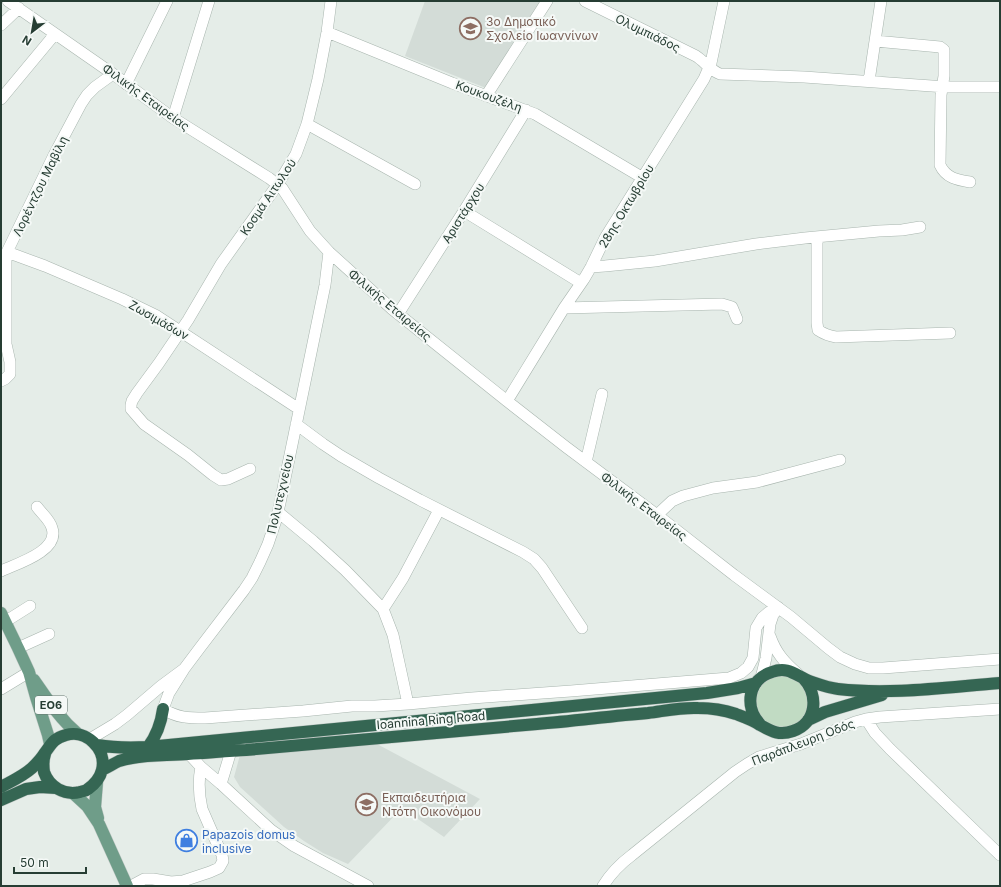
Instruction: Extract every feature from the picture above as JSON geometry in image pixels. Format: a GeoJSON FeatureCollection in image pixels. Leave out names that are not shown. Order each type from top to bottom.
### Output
{"type":"FeatureCollection","features":[{"type":"Feature","properties":{"kind":"highway","name":"Ioannina Ring Road"},"geometry":{"type":"LineString","coordinates":[[78,734],[111,748],[127,749],[707,694],[738,688],[758,681],[766,674],[778,670],[785,670],[821,685],[836,689],[895,691],[1000,683]]}},
{"type":"Feature","properties":{"kind":"highway"},"geometry":{"type":"LineString","coordinates":[[800,676],[808,683],[814,702],[808,720]]}},
{"type":"Feature","properties":{"kind":"highway"},"geometry":{"type":"LineString","coordinates":[[758,681],[751,695],[751,708],[756,720],[761,725]]}},
{"type":"Feature","properties":{"kind":"highway","name":"Ioannina Ring Road"},"geometry":{"type":"LineString","coordinates":[[102,770],[120,761],[131,758],[533,725],[696,708],[724,710],[761,725],[772,732],[784,733],[800,728],[808,720],[826,712],[895,691]]}},
{"type":"Feature","properties":{"kind":"highway"},"geometry":{"type":"LineString","coordinates":[[148,747],[154,740],[162,722],[163,709]]}},
{"type":"Feature","properties":{"kind":"highway"},"geometry":{"type":"LineString","coordinates":[[1,787],[20,777],[33,767],[57,738],[67,734],[78,734]]}},
{"type":"Feature","properties":{"kind":"highway"},"geometry":{"type":"LineString","coordinates":[[1,800],[26,789],[40,787],[56,788],[74,794],[86,790],[97,782],[102,770],[103,762],[101,753],[94,742]]}},
{"type":"Feature","properties":{"kind":"highway","name":"ΕΟ6"},"geometry":{"type":"LineString","coordinates":[[47,749],[43,763],[44,773],[49,782],[56,788]]}},
{"type":"Feature","properties":{"kind":"main road","name":"ΕΟ6"},"geometry":{"type":"LineString","coordinates":[[2,617],[29,672],[48,735],[47,749]]}},
{"type":"Feature","properties":{"kind":"main road","name":"ΕΟ6"},"geometry":{"type":"LineString","coordinates":[[29,672],[56,712],[66,724],[78,734]]}},
{"type":"Feature","properties":{"kind":"main road"},"geometry":{"type":"LineString","coordinates":[[97,782],[95,807],[99,824]]}},
{"type":"Feature","properties":{"kind":"main road"},"geometry":{"type":"LineString","coordinates":[[74,794],[87,806],[99,824],[127,886]]}},
{"type":"Feature","properties":{"kind":"street","name":"Φιλικής Εταιρείας"},"geometry":{"type":"LineString","coordinates":[[8,1],[113,74],[172,118],[278,184],[285,192],[310,231],[329,252],[382,301],[507,401],[778,607]]}},
{"type":"Feature","properties":{"kind":"street"},"geometry":{"type":"LineString","coordinates":[[126,84],[167,1]]}},
{"type":"Feature","properties":{"kind":"street"},"geometry":{"type":"LineString","coordinates":[[172,118],[209,1]]}},
{"type":"Feature","properties":{"kind":"street","name":"Κοσμά Αιτωλού"},"geometry":{"type":"LineString","coordinates":[[250,469],[228,479],[221,480],[144,424],[131,409],[132,401],[181,332],[222,264],[278,184],[296,154],[307,124],[318,79],[331,1]]}},
{"type":"Feature","properties":{"kind":"street"},"geometry":{"type":"LineString","coordinates":[[486,96],[548,1]]}},
{"type":"Feature","properties":{"kind":"street","name":"Ολυμπιάδος"},"geometry":{"type":"LineString","coordinates":[[585,1],[600,5],[696,56],[709,68]]}},
{"type":"Feature","properties":{"kind":"street","name":"28ης Οκτωβρίου"},"geometry":{"type":"LineString","coordinates":[[507,401],[591,267],[606,238],[704,79],[709,68],[724,1]]}},
{"type":"Feature","properties":{"kind":"street"},"geometry":{"type":"LineString","coordinates":[[868,81],[881,1]]}},
{"type":"Feature","properties":{"kind":"street"},"geometry":{"type":"LineString","coordinates":[[1,25],[19,8]]}},
{"type":"Feature","properties":{"kind":"street","name":"Κουκουζέλη"},"geometry":{"type":"LineString","coordinates":[[327,32],[486,96],[526,110],[545,119],[643,178]]}},
{"type":"Feature","properties":{"kind":"street"},"geometry":{"type":"LineString","coordinates":[[1,99],[55,34]]}},
{"type":"Feature","properties":{"kind":"street"},"geometry":{"type":"LineString","coordinates":[[875,41],[940,46],[942,48],[944,53],[944,76],[941,95],[940,165],[943,171],[953,178],[970,182]]}},
{"type":"Feature","properties":{"kind":"street"},"geometry":{"type":"LineString","coordinates":[[709,68],[716,72],[725,74],[804,77],[942,86],[1000,87]]}},
{"type":"Feature","properties":{"kind":"street","name":"Λορέντζου Μαβίλη"},"geometry":{"type":"LineString","coordinates":[[1,381],[10,374],[10,362],[6,344],[7,252],[54,155],[81,104],[95,87],[113,74]]}},
{"type":"Feature","properties":{"kind":"street","name":"Αριστάρχου"},"geometry":{"type":"LineString","coordinates":[[398,314],[526,110]]}},
{"type":"Feature","properties":{"kind":"street"},"geometry":{"type":"LineString","coordinates":[[307,124],[415,184]]}},
{"type":"Feature","properties":{"kind":"street"},"geometry":{"type":"LineString","coordinates":[[464,211],[581,283]]}},
{"type":"Feature","properties":{"kind":"street"},"geometry":{"type":"LineString","coordinates":[[591,267],[655,261],[756,244],[920,227]]}},
{"type":"Feature","properties":{"kind":"street"},"geometry":{"type":"LineString","coordinates":[[817,237],[818,330],[829,336],[836,337],[950,333]]}},
{"type":"Feature","properties":{"kind":"street","name":"Ζωσιμάδων"},"geometry":{"type":"LineString","coordinates":[[7,252],[45,266],[122,299],[157,316],[299,409]]}},
{"type":"Feature","properties":{"kind":"street","name":"Πολυτεχνείου"},"geometry":{"type":"LineString","coordinates":[[94,742],[161,686],[184,669],[244,590],[260,562],[268,544],[278,512],[325,285],[329,252]]}},
{"type":"Feature","properties":{"kind":"street"},"geometry":{"type":"LineString","coordinates":[[564,308],[722,304],[732,307],[737,318]]}},
{"type":"Feature","properties":{"kind":"street"},"geometry":{"type":"LineString","coordinates":[[586,462],[602,394]]}},
{"type":"Feature","properties":{"kind":"street"},"geometry":{"type":"LineString","coordinates":[[296,424],[322,444],[386,482],[524,552],[534,559],[542,568],[582,628]]}},
{"type":"Feature","properties":{"kind":"street"},"geometry":{"type":"LineString","coordinates":[[657,515],[672,501],[683,496],[713,488],[757,482],[840,460]]}},
{"type":"Feature","properties":{"kind":"street"},"geometry":{"type":"LineString","coordinates":[[1,571],[35,556],[47,548],[53,538],[53,529],[50,522],[37,507]]}},
{"type":"Feature","properties":{"kind":"street"},"geometry":{"type":"LineString","coordinates":[[383,609],[403,578],[439,510]]}},
{"type":"Feature","properties":{"kind":"street"},"geometry":{"type":"LineString","coordinates":[[278,512],[345,570],[383,609],[393,636],[408,704]]}},
{"type":"Feature","properties":{"kind":"street"},"geometry":{"type":"LineString","coordinates":[[2,617],[11,618],[30,606]]}},
{"type":"Feature","properties":{"kind":"street"},"geometry":{"type":"LineString","coordinates":[[184,669],[170,693],[163,709],[178,716],[189,718],[303,711],[352,706],[408,704],[729,678],[741,673],[748,667],[753,658],[756,628],[762,618],[778,607]]}},
{"type":"Feature","properties":{"kind":"street"},"geometry":{"type":"LineString","coordinates":[[758,681],[766,658],[770,624],[778,607]]}},
{"type":"Feature","properties":{"kind":"street"},"geometry":{"type":"LineString","coordinates":[[778,607],[840,657],[855,664],[869,668],[1000,659]]}},
{"type":"Feature","properties":{"kind":"street"},"geometry":{"type":"LineString","coordinates":[[18,648],[49,634]]}},
{"type":"Feature","properties":{"kind":"street"},"geometry":{"type":"LineString","coordinates":[[769,634],[779,655],[787,665],[800,676]]}},
{"type":"Feature","properties":{"kind":"street"},"geometry":{"type":"LineString","coordinates":[[1,689],[29,672]]}},
{"type":"Feature","properties":{"kind":"street","name":"Παράπλευρη Οδός"},"geometry":{"type":"LineString","coordinates":[[603,886],[619,865],[735,772],[759,757],[794,746],[866,719],[1000,709]]}},
{"type":"Feature","properties":{"kind":"street"},"geometry":{"type":"LineString","coordinates":[[866,719],[875,733],[890,749],[1000,855]]}},
{"type":"Feature","properties":{"kind":"street"},"geometry":{"type":"LineString","coordinates":[[790,732],[794,746]]}},
{"type":"Feature","properties":{"kind":"street"},"geometry":{"type":"LineString","coordinates":[[222,784],[230,751]]}},
{"type":"Feature","properties":{"kind":"street"},"geometry":{"type":"LineString","coordinates":[[189,754],[271,830],[294,846],[368,886]]}},
{"type":"Feature","properties":{"kind":"street"},"geometry":{"type":"LineString","coordinates":[[131,886],[144,879],[171,882],[183,881],[218,868],[223,861],[222,855],[202,809],[199,782],[202,767]]}},
{"type":"Feature","properties":{"kind":"shaded area","name":"3ο Δημοτικό Σχολείο Ιωαννίνων"},"geometry":{"type":"Polygon","coordinates":[[[425,1],[542,1],[486,88],[405,56],[425,1]]]}},
{"type":"Feature","properties":{"kind":"shaded area","name":"Εκπαιδευτήρια Ντότη Οικονόμου"},"geometry":{"type":"Polygon","coordinates":[[[377,744],[480,799],[444,837],[402,808],[348,864],[323,853],[284,827],[240,787],[234,777],[240,755],[377,744]]]}},
{"type":"Feature","properties":{"kind":"green space"},"geometry":{"type":"Polygon","coordinates":[[[782,676],[792,678],[800,684],[806,692],[808,702],[806,712],[800,720],[792,726],[782,728],[772,726],[764,720],[758,712],[756,702],[758,692],[764,684],[772,678],[782,676]]]}},
{"type":"Feature","properties":{"kind":"place","name":"3ο Δημοτικό Σχολείο Ιωαννίνων"},"geometry":{"type":"Point","coordinates":[470,28]}},
{"type":"Feature","properties":{"kind":"place","name":"Εκπαιδευτήρια Ντότη Οικονόμου"},"geometry":{"type":"Point","coordinates":[367,804]}},
{"type":"Feature","properties":{"kind":"place","name":"Papazois domus inclusive"},"geometry":{"type":"Point","coordinates":[186,841]}}]}
